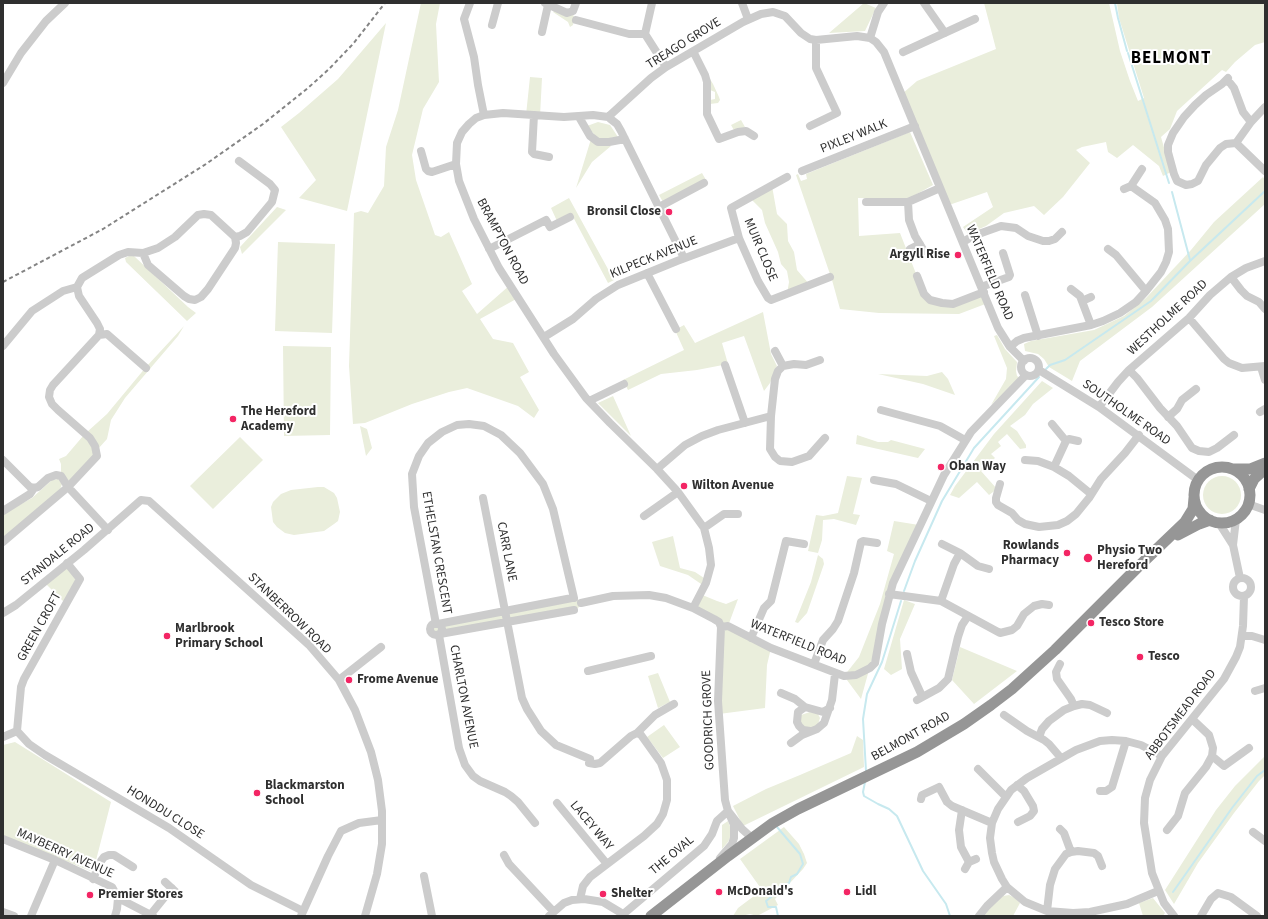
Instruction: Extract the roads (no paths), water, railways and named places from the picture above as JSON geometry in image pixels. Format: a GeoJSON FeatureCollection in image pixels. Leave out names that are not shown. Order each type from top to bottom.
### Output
{"type":"FeatureCollection","features":[{"type":"Feature","properties":{"kind":"highway"},"geometry":{"type":"LineString","coordinates":[[1232,470],[1250,469],[1265,463]]}},
{"type":"Feature","properties":{"kind":"highway"},"geometry":{"type":"LineString","coordinates":[[1223,467],[1237,472],[1245,480],[1249,489],[1248,504],[1236,519],[1228,522],[1214,521],[1201,513],[1195,503],[1194,488],[1198,480],[1205,473],[1214,468],[1223,467]]}},
{"type":"Feature","properties":{"kind":"highway"},"geometry":{"type":"LineString","coordinates":[[1249,489],[1254,479],[1265,469]]}},
{"type":"Feature","properties":{"kind":"highway","name":"BELMONT ROAD"},"geometry":{"type":"LineString","coordinates":[[651,916],[709,870],[773,823],[798,809],[917,752],[964,724],[1012,689],[1055,650],[1114,590],[1186,522],[1193,509],[1194,498]]}},
{"type":"Feature","properties":{"kind":"highway","name":"BELMONT ROAD"},"geometry":{"type":"LineString","coordinates":[[1159,547],[1187,530],[1214,521]]}},
{"type":"Feature","properties":{"kind":"street"},"geometry":{"type":"LineString","coordinates":[[3,83],[21,53],[46,21],[65,3]]}},
{"type":"Feature","properties":{"kind":"street"},"geometry":{"type":"LineString","coordinates":[[470,3],[464,19],[474,57],[484,115]]}},
{"type":"Feature","properties":{"kind":"street"},"geometry":{"type":"LineString","coordinates":[[492,25],[498,3]]}},
{"type":"Feature","properties":{"kind":"street"},"geometry":{"type":"LineString","coordinates":[[542,32],[546,4],[566,13],[573,11],[576,3]]}},
{"type":"Feature","properties":{"kind":"street"},"geometry":{"type":"LineString","coordinates":[[652,3],[645,34],[666,67]]}},
{"type":"Feature","properties":{"kind":"street"},"geometry":{"type":"LineString","coordinates":[[742,3],[748,19]]}},
{"type":"Feature","properties":{"kind":"street"},"geometry":{"type":"LineString","coordinates":[[870,38],[878,12],[883,3]]}},
{"type":"Feature","properties":{"kind":"street"},"geometry":{"type":"LineString","coordinates":[[926,4],[945,33]]}},
{"type":"Feature","properties":{"kind":"street","name":"TREAGO GROVE"},"geometry":{"type":"LineString","coordinates":[[608,117],[651,78],[666,67],[748,19],[768,13],[779,13],[785,16],[805,37],[816,40]]}},
{"type":"Feature","properties":{"kind":"street"},"geometry":{"type":"LineString","coordinates":[[576,20],[629,34],[645,34]]}},
{"type":"Feature","properties":{"kind":"street"},"geometry":{"type":"LineString","coordinates":[[903,52],[975,20]]}},
{"type":"Feature","properties":{"kind":"street"},"geometry":{"type":"LineString","coordinates":[[810,126],[837,113],[816,68],[816,40],[858,36],[870,38],[876,42],[884,52],[940,188],[908,202],[866,202]]}},
{"type":"Feature","properties":{"kind":"street"},"geometry":{"type":"LineString","coordinates":[[693,51],[706,75],[707,114],[719,140],[742,131],[746,131],[754,136]]}},
{"type":"Feature","properties":{"kind":"street"},"geometry":{"type":"LineString","coordinates":[[1251,122],[1243,112],[1234,88],[1227,79],[1195,105],[1184,117],[1169,140],[1168,152],[1172,170],[1177,181],[1192,184],[1198,180],[1206,165],[1220,148],[1226,144],[1236,143],[1251,122],[1265,107]]}},
{"type":"Feature","properties":{"kind":"street","name":"BRAMPTON ROAD"},"geometry":{"type":"LineString","coordinates":[[608,117],[593,115],[579,117],[503,113],[484,115],[472,121],[462,132],[457,142],[456,164],[464,197],[489,249],[554,354],[589,401],[678,492],[704,528],[710,548],[711,565],[706,583],[693,608]]}},
{"type":"Feature","properties":{"kind":"street"},"geometry":{"type":"LineString","coordinates":[[534,115],[532,152],[534,154],[549,157]]}},
{"type":"Feature","properties":{"kind":"street"},"geometry":{"type":"LineString","coordinates":[[579,117],[590,136],[598,142],[609,142],[625,139]]}},
{"type":"Feature","properties":{"kind":"street"},"geometry":{"type":"LineString","coordinates":[[608,117],[617,124],[684,258]]}},
{"type":"Feature","properties":{"kind":"street","name":"PIXLEY WALK"},"geometry":{"type":"LineString","coordinates":[[802,171],[915,126]]}},
{"type":"Feature","properties":{"kind":"street"},"geometry":{"type":"LineString","coordinates":[[1236,143],[1265,171]]}},
{"type":"Feature","properties":{"kind":"street"},"geometry":{"type":"LineString","coordinates":[[421,151],[426,169],[428,171],[432,172],[456,164]]}},
{"type":"Feature","properties":{"kind":"street"},"geometry":{"type":"LineString","coordinates":[[234,236],[240,236],[248,232],[272,202],[275,190],[270,184],[239,161]]}},
{"type":"Feature","properties":{"kind":"street"},"geometry":{"type":"LineString","coordinates":[[1010,346],[1024,338],[1091,325],[1120,313],[1136,302],[1161,272],[1166,262],[1168,252],[1168,228],[1165,220],[1154,203],[1128,187],[1142,169]]}},
{"type":"Feature","properties":{"kind":"street","name":"MUIR CLOSE"},"geometry":{"type":"LineString","coordinates":[[787,177],[731,208],[739,238],[758,281],[768,298],[771,300],[830,277]]}},
{"type":"Feature","properties":{"kind":"street"},"geometry":{"type":"LineString","coordinates":[[659,207],[704,183]]}},
{"type":"Feature","properties":{"kind":"street","name":"WATERFIELD ROAD"},"geometry":{"type":"LineString","coordinates":[[940,188],[998,328],[1010,346],[1024,361]]}},
{"type":"Feature","properties":{"kind":"street"},"geometry":{"type":"LineString","coordinates":[[908,202],[909,220],[922,247],[910,249]]}},
{"type":"Feature","properties":{"kind":"street"},"geometry":{"type":"LineString","coordinates":[[3,542],[68,488],[97,456],[95,446],[90,438],[52,404],[49,397],[50,390],[53,385],[99,335],[100,329],[97,322],[79,296],[77,287],[82,278],[119,255],[128,252],[143,252],[158,248],[169,242],[198,215],[211,215],[234,236],[236,242],[235,248],[208,289],[196,300],[189,299],[184,296],[148,265],[143,252]]}},
{"type":"Feature","properties":{"kind":"street"},"geometry":{"type":"LineString","coordinates":[[489,249],[546,220],[550,227],[570,217]]}},
{"type":"Feature","properties":{"kind":"street"},"geometry":{"type":"LineString","coordinates":[[963,242],[973,236],[1002,226],[1016,228],[1028,236],[1043,241],[1055,239],[1062,232]]}},
{"type":"Feature","properties":{"kind":"street","name":"KILPECK AVENUE"},"geometry":{"type":"LineString","coordinates":[[544,337],[573,319],[610,290],[646,273],[739,238]]}},
{"type":"Feature","properties":{"kind":"street"},"geometry":{"type":"LineString","coordinates":[[1108,249],[1116,255],[1146,291]]}},
{"type":"Feature","properties":{"kind":"street"},"geometry":{"type":"LineString","coordinates":[[917,276],[924,294],[930,300],[953,304],[1009,277],[1010,275],[1003,253]]}},
{"type":"Feature","properties":{"kind":"street","name":"WESTHOLME ROAD"},"geometry":{"type":"LineString","coordinates":[[1099,407],[1129,370],[1189,318],[1210,295],[1231,276],[1246,268],[1265,261]]}},
{"type":"Feature","properties":{"kind":"street"},"geometry":{"type":"LineString","coordinates":[[646,273],[676,329]]}},
{"type":"Feature","properties":{"kind":"street"},"geometry":{"type":"LineString","coordinates":[[1231,276],[1247,296],[1259,302],[1265,309]]}},
{"type":"Feature","properties":{"kind":"street"},"geometry":{"type":"LineString","coordinates":[[3,346],[32,311],[63,291],[77,287]]}},
{"type":"Feature","properties":{"kind":"street"},"geometry":{"type":"LineString","coordinates":[[1071,289],[1080,296],[1091,325]]}},
{"type":"Feature","properties":{"kind":"street"},"geometry":{"type":"LineString","coordinates":[[1025,295],[1038,336]]}},
{"type":"Feature","properties":{"kind":"street"},"geometry":{"type":"LineString","coordinates":[[1082,301],[1091,297]]}},
{"type":"Feature","properties":{"kind":"street"},"geometry":{"type":"LineString","coordinates":[[1189,318],[1224,359],[1229,363],[1242,368],[1263,367],[1265,380]]}},
{"type":"Feature","properties":{"kind":"street"},"geometry":{"type":"LineString","coordinates":[[99,335],[106,334],[146,368]]}},
{"type":"Feature","properties":{"kind":"street"},"geometry":{"type":"LineString","coordinates":[[775,351],[783,366]]}},
{"type":"Feature","properties":{"kind":"street"},"geometry":{"type":"LineString","coordinates":[[1029,358],[1035,360],[1039,364],[1039,370],[1033,375],[1026,375],[1022,370],[1024,361],[1029,358]]}},
{"type":"Feature","properties":{"kind":"street"},"geometry":{"type":"LineString","coordinates":[[820,360],[806,365],[794,364],[783,366],[778,372],[775,379],[771,416],[770,449],[775,457],[780,461],[792,462],[809,456],[825,438]]}},
{"type":"Feature","properties":{"kind":"street"},"geometry":{"type":"LineString","coordinates":[[725,365],[745,423]]}},
{"type":"Feature","properties":{"kind":"street","name":"SOUTHOLME ROAD"},"geometry":{"type":"LineString","coordinates":[[1039,370],[1099,407],[1198,480]]}},
{"type":"Feature","properties":{"kind":"street"},"geometry":{"type":"LineString","coordinates":[[1129,370],[1137,378],[1151,399],[1178,426],[1192,448],[1199,451],[1209,452],[1234,436]]}},
{"type":"Feature","properties":{"kind":"street","name":"WATERFIELD ROAD"},"geometry":{"type":"LineString","coordinates":[[581,603],[613,596],[649,594],[666,598],[693,608],[719,622],[721,627],[728,626],[786,654],[836,674],[844,676],[856,675],[870,668],[875,663],[889,594],[931,500],[944,475],[965,440],[982,420],[1026,375]]}},
{"type":"Feature","properties":{"kind":"street"},"geometry":{"type":"LineString","coordinates":[[589,401],[624,384]]}},
{"type":"Feature","properties":{"kind":"street"},"geometry":{"type":"LineString","coordinates":[[1168,417],[1177,409],[1182,400],[1196,389]]}},
{"type":"Feature","properties":{"kind":"street"},"geometry":{"type":"LineString","coordinates":[[881,410],[940,426],[965,440]]}},
{"type":"Feature","properties":{"kind":"street"},"geometry":{"type":"LineString","coordinates":[[657,469],[685,445],[718,430],[771,416]]}},
{"type":"Feature","properties":{"kind":"street","name":"ETHELSTAN CRESCENT"},"geometry":{"type":"LineString","coordinates":[[439,635],[442,628],[437,624],[414,507],[412,474],[419,456],[428,443],[442,432],[457,425],[469,424],[484,426],[501,435],[520,453],[543,484],[553,509],[573,598]]}},
{"type":"Feature","properties":{"kind":"street"},"geometry":{"type":"LineString","coordinates":[[1052,424],[1066,441]]}},
{"type":"Feature","properties":{"kind":"street"},"geometry":{"type":"LineString","coordinates":[[1000,484],[996,498],[998,505],[1012,513],[1018,520],[1025,524],[1039,527],[1050,527],[1067,521],[1076,514],[1101,479],[1126,453],[1139,436]]}},
{"type":"Feature","properties":{"kind":"street"},"geometry":{"type":"LineString","coordinates":[[1054,467],[1066,441],[1070,439],[1078,441]]}},
{"type":"Feature","properties":{"kind":"street"},"geometry":{"type":"LineString","coordinates":[[3,460],[30,487],[34,488]]}},
{"type":"Feature","properties":{"kind":"street"},"geometry":{"type":"LineString","coordinates":[[1025,460],[1038,461],[1054,467],[1069,476],[1091,494]]}},
{"type":"Feature","properties":{"kind":"street"},"geometry":{"type":"LineString","coordinates":[[3,511],[30,494],[34,488],[38,487],[48,478],[56,475],[61,476],[68,488],[108,530]]}},
{"type":"Feature","properties":{"kind":"street"},"geometry":{"type":"LineString","coordinates":[[874,480],[896,484],[931,500]]}},
{"type":"Feature","properties":{"kind":"street"},"geometry":{"type":"LineString","coordinates":[[644,516],[678,492]]}},
{"type":"Feature","properties":{"kind":"street","name":"CARR LANE"},"geometry":{"type":"LineString","coordinates":[[483,498],[522,698],[541,731],[556,745],[595,764],[600,763],[631,736],[637,733]]}},
{"type":"Feature","properties":{"kind":"street","name":"STANBERROW ROAD"},"geometry":{"type":"LineString","coordinates":[[108,530],[140,500],[149,501],[309,645],[339,680],[355,710],[371,752],[378,780],[382,820],[382,844],[377,874],[365,916]]}},
{"type":"Feature","properties":{"kind":"street"},"geometry":{"type":"LineString","coordinates":[[1248,504],[1265,510]]}},
{"type":"Feature","properties":{"kind":"street"},"geometry":{"type":"LineString","coordinates":[[704,528],[724,514],[738,514]]}},
{"type":"Feature","properties":{"kind":"street"},"geometry":{"type":"LineString","coordinates":[[1236,519],[1233,545],[1240,578]]}},
{"type":"Feature","properties":{"kind":"street"},"geometry":{"type":"LineString","coordinates":[[1214,521],[1233,545]]}},
{"type":"Feature","properties":{"kind":"street","name":"STANDALE ROAD"},"geometry":{"type":"LineString","coordinates":[[3,613],[16,605],[108,530]]}},
{"type":"Feature","properties":{"kind":"street"},"geometry":{"type":"LineString","coordinates":[[751,638],[764,608],[771,601],[786,541],[804,544]]}},
{"type":"Feature","properties":{"kind":"street"},"geometry":{"type":"LineString","coordinates":[[814,664],[823,640],[833,630],[838,621],[854,573],[861,542],[877,543]]}},
{"type":"Feature","properties":{"kind":"street"},"geometry":{"type":"LineString","coordinates":[[942,544],[960,553],[978,566],[989,570]]}},
{"type":"Feature","properties":{"kind":"street"},"geometry":{"type":"LineString","coordinates":[[941,601],[954,564],[960,553]]}},
{"type":"Feature","properties":{"kind":"street","name":"GREEN CROFT"},"geometry":{"type":"LineString","coordinates":[[17,731],[21,687],[24,679],[80,579],[67,563]]}},
{"type":"Feature","properties":{"kind":"street"},"geometry":{"type":"LineString","coordinates":[[1240,578],[1248,580],[1251,585],[1251,591],[1244,596],[1238,595],[1233,588],[1235,580],[1240,578]]}},
{"type":"Feature","properties":{"kind":"street"},"geometry":{"type":"LineString","coordinates":[[889,594],[941,601],[1000,633],[1012,630],[1017,626],[1028,609],[1042,604],[1049,605]]}},
{"type":"Feature","properties":{"kind":"street","name":"ABBOTSMEAD ROAD"},"geometry":{"type":"LineString","coordinates":[[1174,916],[1164,903],[1158,891],[1149,864],[1144,823],[1145,798],[1150,780],[1162,756],[1224,679],[1232,666],[1242,636],[1244,596]]}},
{"type":"Feature","properties":{"kind":"street"},"geometry":{"type":"LineString","coordinates":[[573,598],[569,605],[570,608],[574,610]]}},
{"type":"Feature","properties":{"kind":"street"},"geometry":{"type":"LineString","coordinates":[[437,624],[573,598],[578,598],[581,603],[579,608],[574,610],[439,635]]}},
{"type":"Feature","properties":{"kind":"street"},"geometry":{"type":"LineString","coordinates":[[907,654],[919,698],[939,688],[948,679],[960,630],[968,616]]}},
{"type":"Feature","properties":{"kind":"street","name":"GOODRICH GROVE"},"geometry":{"type":"LineString","coordinates":[[709,870],[732,844],[734,838],[734,825],[725,800],[718,701],[721,627]]}},
{"type":"Feature","properties":{"kind":"street","name":"CHARLTON AVENUE"},"geometry":{"type":"LineString","coordinates":[[439,635],[459,748],[465,765],[473,776],[480,781],[511,796],[518,802],[535,823]]}},
{"type":"Feature","properties":{"kind":"street"},"geometry":{"type":"LineString","coordinates":[[1242,636],[1252,636],[1265,640]]}},
{"type":"Feature","properties":{"kind":"street"},"geometry":{"type":"LineString","coordinates":[[339,680],[381,647]]}},
{"type":"Feature","properties":{"kind":"street"},"geometry":{"type":"LineString","coordinates":[[588,670],[651,656]]}},
{"type":"Feature","properties":{"kind":"street"},"geometry":{"type":"LineString","coordinates":[[1060,664],[1056,672],[1057,680],[1071,699],[1074,706]]}},
{"type":"Feature","properties":{"kind":"street"},"geometry":{"type":"LineString","coordinates":[[791,743],[802,735],[817,729],[824,723],[830,708],[836,674]]}},
{"type":"Feature","properties":{"kind":"street"},"geometry":{"type":"LineString","coordinates":[[1255,691],[1265,688]]}},
{"type":"Feature","properties":{"kind":"street"},"geometry":{"type":"LineString","coordinates":[[781,693],[795,699],[806,707],[823,712],[830,708]]}},
{"type":"Feature","properties":{"kind":"street"},"geometry":{"type":"LineString","coordinates":[[580,899],[586,881],[651,830],[662,816],[666,808],[668,790],[664,770],[657,757],[641,735],[637,733],[655,715],[674,704]]}},
{"type":"Feature","properties":{"kind":"street"},"geometry":{"type":"LineString","coordinates":[[1039,737],[1042,729],[1052,719],[1064,710],[1074,706],[1090,705],[1107,713]]}},
{"type":"Feature","properties":{"kind":"street"},"geometry":{"type":"LineString","coordinates":[[806,707],[798,712],[797,722],[803,730],[810,731]]}},
{"type":"Feature","properties":{"kind":"street"},"geometry":{"type":"LineString","coordinates":[[1004,715],[1027,731],[1050,744],[1060,758]]}},
{"type":"Feature","properties":{"kind":"street"},"geometry":{"type":"LineString","coordinates":[[1167,830],[1178,816],[1187,790],[1206,767],[1212,756],[1213,748],[1209,735],[1192,719]]}},
{"type":"Feature","properties":{"kind":"street"},"geometry":{"type":"LineString","coordinates":[[3,737],[17,731]]}},
{"type":"Feature","properties":{"kind":"street","name":"HONDDU CLOSE"},"geometry":{"type":"LineString","coordinates":[[17,731],[30,744],[45,755],[169,828],[251,885],[302,913]]}},
{"type":"Feature","properties":{"kind":"street"},"geometry":{"type":"LineString","coordinates":[[1158,891],[1126,904],[1090,914],[1047,911],[1025,902],[1008,887],[998,871],[992,853],[990,838],[992,822],[998,809],[1006,796],[1017,784],[1076,750],[1100,741],[1112,740],[1126,741],[1141,745],[1162,756]]}},
{"type":"Feature","properties":{"kind":"street"},"geometry":{"type":"LineString","coordinates":[[1103,791],[1112,787],[1114,783],[1126,741]]}},
{"type":"Feature","properties":{"kind":"street"},"geometry":{"type":"LineString","coordinates":[[1212,756],[1224,766],[1249,748]]}},
{"type":"Feature","properties":{"kind":"street"},"geometry":{"type":"LineString","coordinates":[[978,769],[1006,796]]}},
{"type":"Feature","properties":{"kind":"street"},"geometry":{"type":"LineString","coordinates":[[1017,784],[1024,791],[1033,806],[1034,811],[1030,816],[1018,822]]}},
{"type":"Feature","properties":{"kind":"street"},"geometry":{"type":"LineString","coordinates":[[921,799],[922,795],[939,787],[947,802],[952,806],[992,822]]}},
{"type":"Feature","properties":{"kind":"street","name":"LACEY WAY"},"geometry":{"type":"LineString","coordinates":[[557,804],[607,864]]}},
{"type":"Feature","properties":{"kind":"street"},"geometry":{"type":"LineString","coordinates":[[962,810],[959,839],[961,847],[970,863]]}},
{"type":"Feature","properties":{"kind":"street","name":"GOODRICH GROVE"},"geometry":{"type":"LineString","coordinates":[[728,811],[742,830],[752,838]]}},
{"type":"Feature","properties":{"kind":"street","name":"THE OVAL"},"geometry":{"type":"LineString","coordinates":[[551,914],[564,903],[580,899],[603,902],[622,915],[704,846],[718,821],[728,811]]}},
{"type":"Feature","properties":{"kind":"street"},"geometry":{"type":"LineString","coordinates":[[302,913],[341,831],[359,823],[382,820]]}},
{"type":"Feature","properties":{"kind":"street"},"geometry":{"type":"LineString","coordinates":[[1060,829],[1064,833],[1070,852]]}},
{"type":"Feature","properties":{"kind":"street"},"geometry":{"type":"LineString","coordinates":[[1253,832],[1265,841]]}},
{"type":"Feature","properties":{"kind":"street","name":"MAYBERRY AVENUE"},"geometry":{"type":"LineString","coordinates":[[3,840],[55,860],[112,888],[118,898],[115,916]]}},
{"type":"Feature","properties":{"kind":"street"},"geometry":{"type":"LineString","coordinates":[[1047,911],[1050,886],[1055,869],[1061,858],[1070,852],[1078,851],[1094,853],[1098,856],[1102,866]]}},
{"type":"Feature","properties":{"kind":"street"},"geometry":{"type":"LineString","coordinates":[[93,879],[101,861],[104,857],[109,855],[114,855],[133,867]]}},
{"type":"Feature","properties":{"kind":"street"},"geometry":{"type":"LineString","coordinates":[[504,855],[509,864],[551,914]]}},
{"type":"Feature","properties":{"kind":"street"},"geometry":{"type":"LineString","coordinates":[[31,916],[55,860]]}},
{"type":"Feature","properties":{"kind":"street"},"geometry":{"type":"LineString","coordinates":[[424,876],[432,916]]}},
{"type":"Feature","properties":{"kind":"street"},"geometry":{"type":"LineString","coordinates":[[165,882],[179,896]]}},
{"type":"Feature","properties":{"kind":"street"},"geometry":{"type":"LineString","coordinates":[[980,916],[986,906],[1008,887]]}},
{"type":"Feature","properties":{"kind":"street"},"geometry":{"type":"LineString","coordinates":[[118,898],[152,915],[172,888]]}},
{"type":"Feature","properties":{"kind":"street"},"geometry":{"type":"LineString","coordinates":[[1201,916],[1211,899],[1218,893],[1231,897],[1257,916]]}},
{"type":"Feature","properties":{"kind":"street"},"geometry":{"type":"LineString","coordinates":[[3,912],[14,916]]}},
{"type":"Feature","properties":{"kind":"waterway"},"geometry":{"type":"LineString","coordinates":[[1115,3],[1127,51]]}},
{"type":"Feature","properties":{"kind":"waterway"},"geometry":{"type":"LineString","coordinates":[[1128,53],[1169,183]]}},
{"type":"Feature","properties":{"kind":"waterway"},"geometry":{"type":"LineString","coordinates":[[1046,369],[1050,365],[1065,360],[1151,301],[1190,261],[1265,191]]}},
{"type":"Feature","properties":{"kind":"waterway"},"geometry":{"type":"LineString","coordinates":[[1172,192],[1190,260]]}},
{"type":"Feature","properties":{"kind":"waterway"},"geometry":{"type":"LineString","coordinates":[[904,591],[915,561],[942,501],[974,448],[1039,377]]}},
{"type":"Feature","properties":{"kind":"waterway"},"geometry":{"type":"LineString","coordinates":[[866,771],[863,719],[867,694],[882,662],[901,601]]}},
{"type":"Feature","properties":{"kind":"waterway"},"geometry":{"type":"LineString","coordinates":[[1173,892],[1232,808],[1257,776],[1265,770]]}},
{"type":"Feature","properties":{"kind":"waterway"},"geometry":{"type":"LineString","coordinates":[[865,782],[863,792],[864,796],[889,809],[897,816],[923,871],[946,904],[950,916]]}},
{"type":"Feature","properties":{"kind":"waterway"},"geometry":{"type":"LineString","coordinates":[[777,827],[800,854],[803,864],[797,874],[791,877],[789,883],[779,887],[775,894],[766,901],[768,907],[776,907],[778,916]]}},
{"type":"Feature","properties":{"kind":"railway"},"geometry":{"type":"LineString","coordinates":[[3,282],[103,229],[206,164],[263,124],[329,69],[353,44],[385,3]]}},
{"type":"Feature","properties":{"kind":"place","name":"Bronsil Close"},"geometry":{"type":"Point","coordinates":[669,212]}},
{"type":"Feature","properties":{"kind":"place","name":"Argyll Rise"},"geometry":{"type":"Point","coordinates":[958,255]}},
{"type":"Feature","properties":{"kind":"place","name":"The Hereford Academy"},"geometry":{"type":"Point","coordinates":[233,419]}},
{"type":"Feature","properties":{"kind":"place","name":"Oban Way"},"geometry":{"type":"Point","coordinates":[941,467]}},
{"type":"Feature","properties":{"kind":"place","name":"Wilton Avenue"},"geometry":{"type":"Point","coordinates":[684,486]}},
{"type":"Feature","properties":{"kind":"place","name":"Rowlands Pharmacy"},"geometry":{"type":"Point","coordinates":[1067,553]}},
{"type":"Feature","properties":{"kind":"place","name":"Physio Two Hereford"},"geometry":{"type":"Point","coordinates":[1088,558]}},
{"type":"Feature","properties":{"kind":"place","name":"Tesco Store"},"geometry":{"type":"Point","coordinates":[1091,623]}},
{"type":"Feature","properties":{"kind":"place","name":"Marlbrook Primary School"},"geometry":{"type":"Point","coordinates":[167,636]}},
{"type":"Feature","properties":{"kind":"place","name":"Tesco"},"geometry":{"type":"Point","coordinates":[1140,657]}},
{"type":"Feature","properties":{"kind":"place","name":"Frome Avenue"},"geometry":{"type":"Point","coordinates":[349,680]}},
{"type":"Feature","properties":{"kind":"place","name":"Blackmarston School"},"geometry":{"type":"Point","coordinates":[257,793]}},
{"type":"Feature","properties":{"kind":"place","name":"McDonald's"},"geometry":{"type":"Point","coordinates":[719,892]}},
{"type":"Feature","properties":{"kind":"place","name":"Lidl"},"geometry":{"type":"Point","coordinates":[847,892]}},
{"type":"Feature","properties":{"kind":"place","name":"Shelter"},"geometry":{"type":"Point","coordinates":[603,894]}},
{"type":"Feature","properties":{"kind":"place","name":"Premier Stores"},"geometry":{"type":"Point","coordinates":[90,895]}},
{"type":"Feature","properties":{"kind":"district","name":"BELMONT"},"geometry":{"type":"Point","coordinates":[1171,59]}}]}
